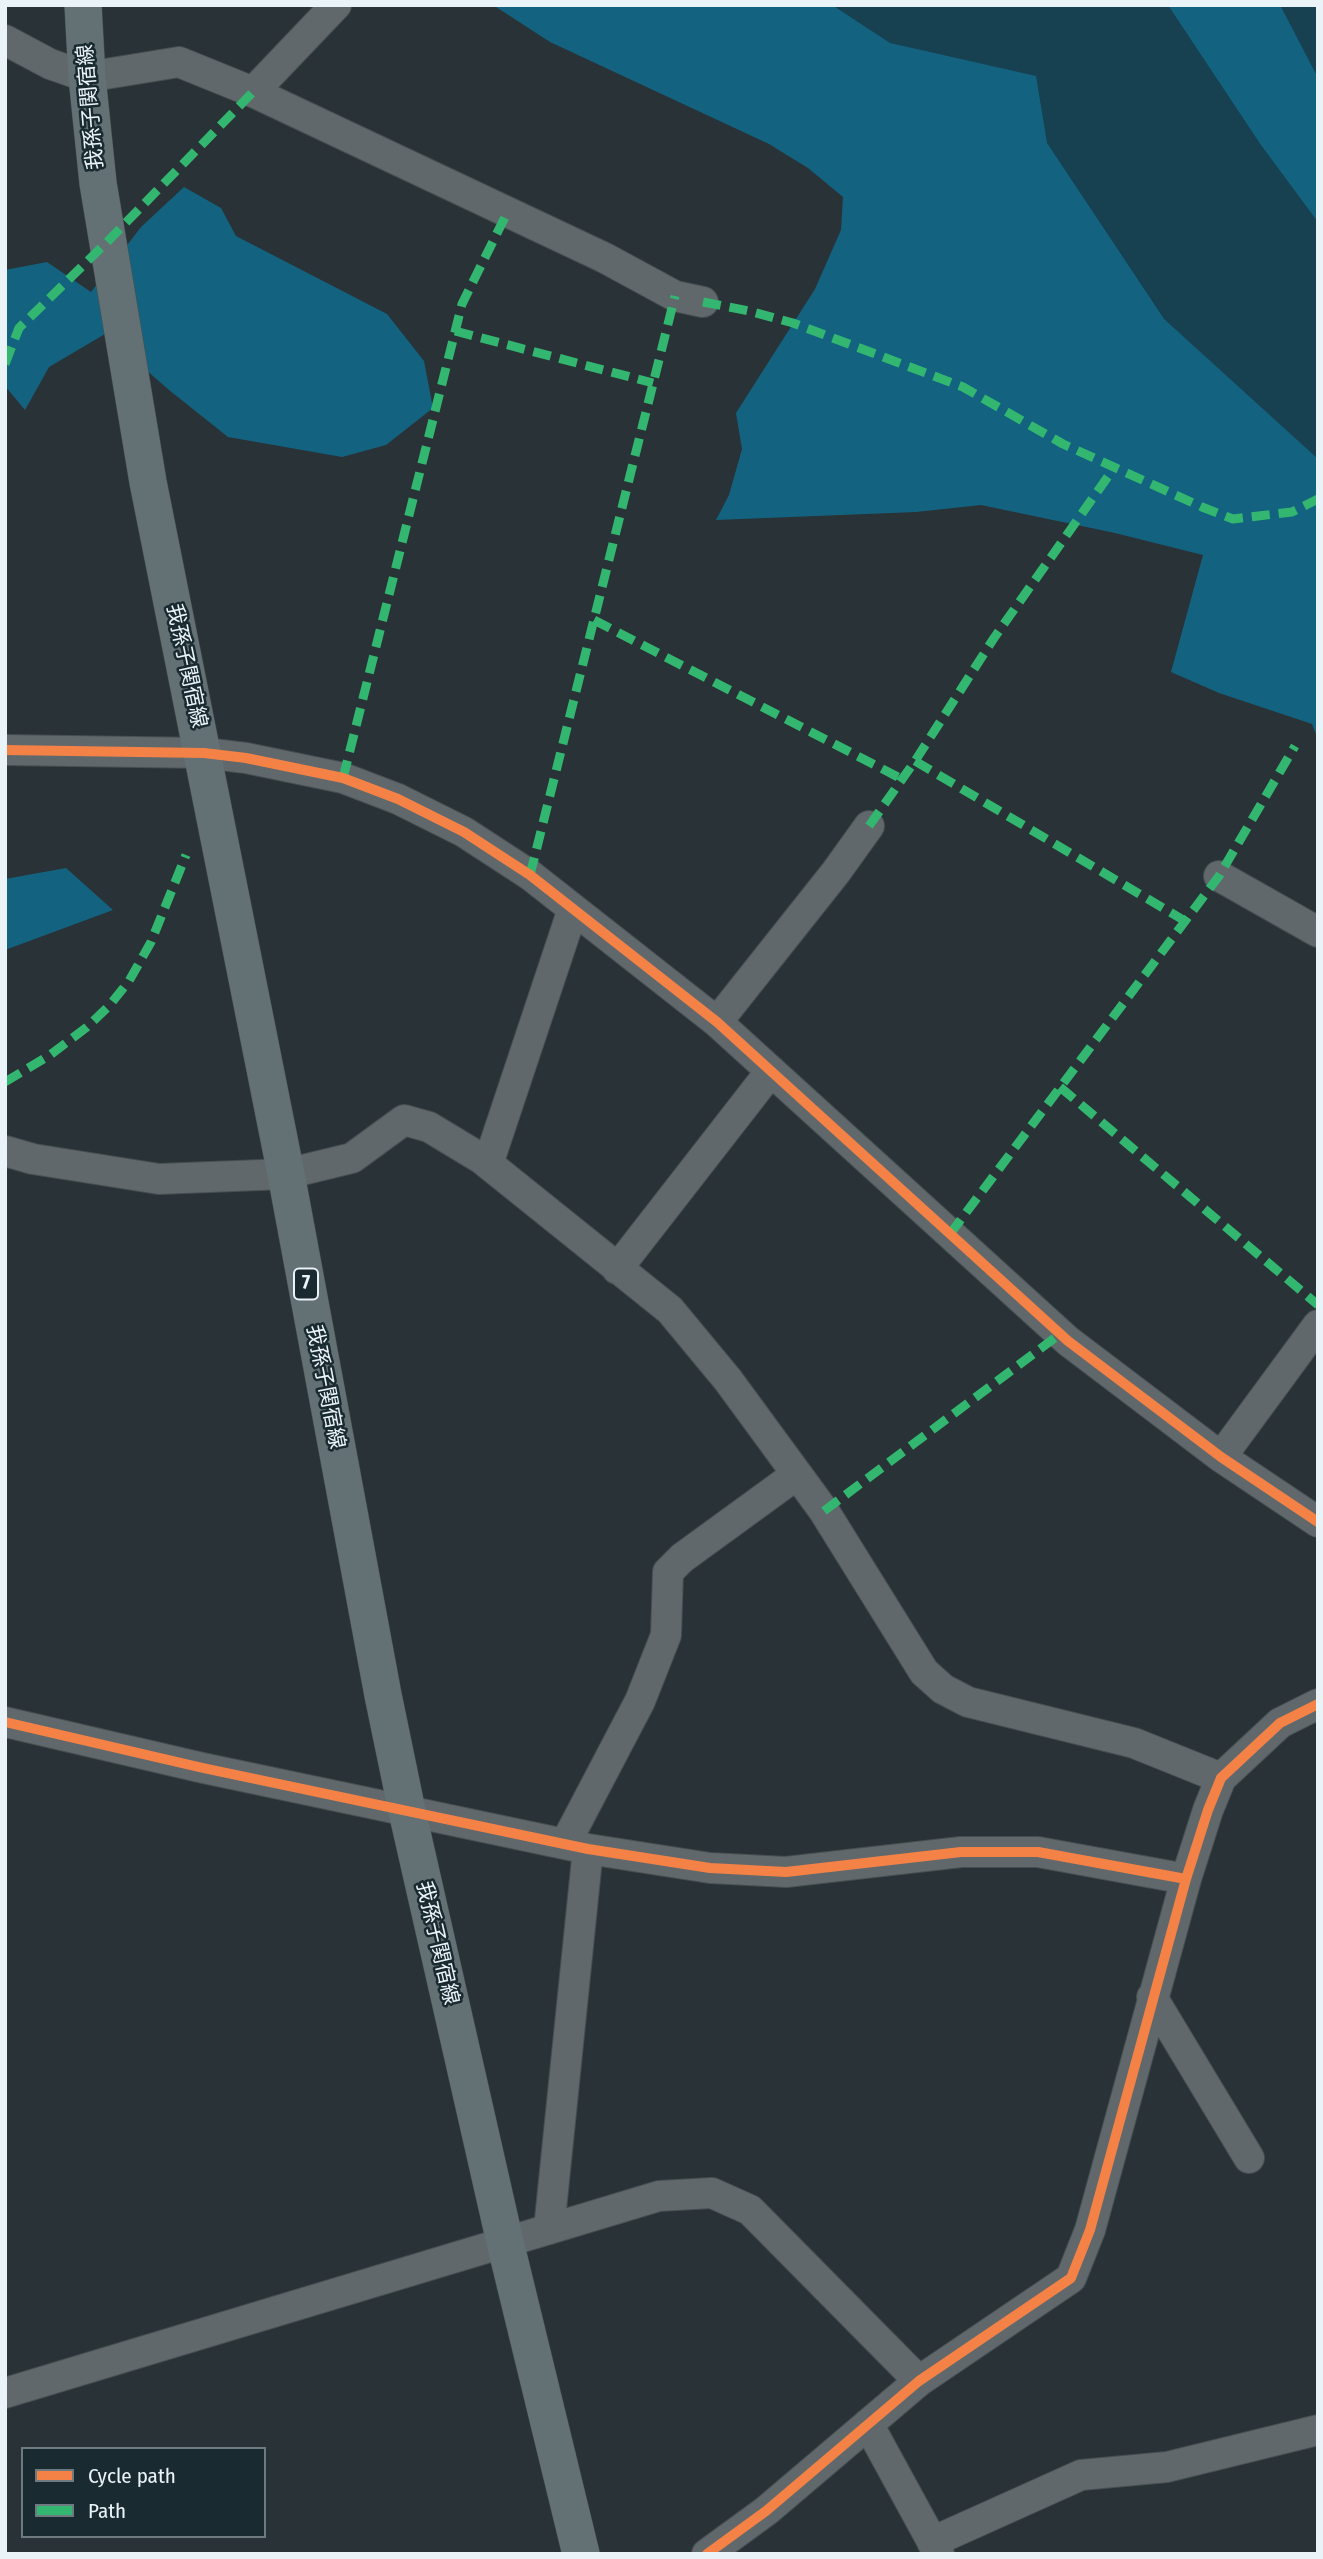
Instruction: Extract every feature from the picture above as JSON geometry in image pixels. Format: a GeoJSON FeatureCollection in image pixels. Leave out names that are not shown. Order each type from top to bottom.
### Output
{"type":"FeatureCollection","features":[{"type":"Feature","properties":{"kind":"main road","name":"我孫子関宿線"},"geometry":{"type":"LineString","coordinates":[[83,5],[98,183],[148,482],[286,1174],[383,1695],[505,2242],[581,2554]]}},
{"type":"Feature","properties":{"kind":"street"},"geometry":{"type":"LineString","coordinates":[[253,92],[336,5]]}},
{"type":"Feature","properties":{"kind":"street"},"geometry":{"type":"LineString","coordinates":[[5,40],[50,64],[87,77],[179,62],[253,92],[605,258],[675,296],[703,302]]}},
{"type":"Feature","properties":{"kind":"street"},"geometry":{"type":"LineString","coordinates":[[5,750],[204,753],[246,758],[343,778],[398,799],[464,832],[530,875],[717,1022],[1068,1341],[1221,1457],[1318,1522]]}},
{"type":"Feature","properties":{"kind":"street"},"geometry":{"type":"LineString","coordinates":[[717,1022],[836,872],[869,826]]}},
{"type":"Feature","properties":{"kind":"street"},"geometry":{"type":"LineString","coordinates":[[1219,876],[1318,932]]}},
{"type":"Feature","properties":{"kind":"street"},"geometry":{"type":"LineString","coordinates":[[488,1164],[573,909]]}},
{"type":"Feature","properties":{"kind":"street"},"geometry":{"type":"LineString","coordinates":[[617,1269],[771,1071]]}},
{"type":"Feature","properties":{"kind":"street"},"geometry":{"type":"LineString","coordinates":[[5,1151],[33,1159],[159,1179],[286,1174],[352,1158],[404,1120],[429,1127],[488,1164],[670,1310],[728,1380],[824,1511],[924,1672],[943,1689],[968,1702],[1134,1743],[1221,1778]]}},
{"type":"Feature","properties":{"kind":"street"},"geometry":{"type":"LineString","coordinates":[[1221,1457],[1318,1325]]}},
{"type":"Feature","properties":{"kind":"street"},"geometry":{"type":"LineString","coordinates":[[548,2229],[577,1846],[666,1634],[668,1572],[682,1558],[796,1475]]}},
{"type":"Feature","properties":{"kind":"street"},"geometry":{"type":"LineString","coordinates":[[707,2554],[766,2511],[919,2381],[1071,2278],[1090,2230],[1186,1879],[1221,1778],[1280,1723],[1318,1704]]}},
{"type":"Feature","properties":{"kind":"street"},"geometry":{"type":"LineString","coordinates":[[5,1722],[407,1811],[577,1846],[710,1868],[786,1872],[961,1852],[1038,1852],[1186,1879]]}},
{"type":"Feature","properties":{"kind":"street"},"geometry":{"type":"LineString","coordinates":[[1152,1997],[1249,2158]]}},
{"type":"Feature","properties":{"kind":"street"},"geometry":{"type":"LineString","coordinates":[[5,2393],[659,2196],[712,2193],[750,2210],[919,2381]]}},
{"type":"Feature","properties":{"kind":"street"},"geometry":{"type":"LineString","coordinates":[[868,2424],[935,2548],[1081,2475],[1167,2467],[1318,2430]]}},
{"type":"Feature","properties":{"kind":"shaded area"},"geometry":{"type":"Polygon","coordinates":[[[493,5],[832,5],[890,43],[1036,76],[1047,143],[1164,319],[1318,459],[1318,739],[1312,724],[1219,693],[1171,672],[1203,555],[1115,533],[981,505],[916,512],[716,520],[729,495],[742,449],[736,413],[815,289],[841,230],[843,197],[808,168],[769,144],[550,42],[493,5]]]}},
{"type":"Feature","properties":{"kind":"shaded area"},"geometry":{"type":"Polygon","coordinates":[[[715,5],[1318,5],[1318,488],[715,5]]]}},
{"type":"Feature","properties":{"kind":"shaded area"},"geometry":{"type":"Polygon","coordinates":[[[1168,5],[1280,5],[1318,78],[1318,222],[1261,145],[1168,5]]]}},
{"type":"Feature","properties":{"kind":"shaded area"},"geometry":{"type":"Polygon","coordinates":[[[184,187],[221,208],[236,236],[387,314],[424,361],[433,408],[386,445],[342,457],[228,437],[105,334],[49,367],[25,410],[5,386],[5,270],[47,262],[91,292],[141,227],[184,187]]]}},
{"type":"Feature","properties":{"kind":"shaded area"},"geometry":{"type":"Polygon","coordinates":[[[66,868],[113,910],[5,950],[5,879],[66,868]]]}},
{"type":"Feature","properties":{"kind":"marked path"},"geometry":{"type":"LineString","coordinates":[[5,364],[19,328],[253,92]]}},
{"type":"Feature","properties":{"kind":"marked path"},"geometry":{"type":"LineString","coordinates":[[343,778],[462,304],[507,213]]}},
{"type":"Feature","properties":{"kind":"marked path"},"geometry":{"type":"LineString","coordinates":[[530,875],[675,296]]}},
{"type":"Feature","properties":{"kind":"marked path"},"geometry":{"type":"LineString","coordinates":[[703,302],[793,323],[963,387],[1063,444],[1233,519],[1292,512],[1318,499]]}},
{"type":"Feature","properties":{"kind":"marked path"},"geometry":{"type":"LineString","coordinates":[[455,331],[653,383]]}},
{"type":"Feature","properties":{"kind":"marked path"},"geometry":{"type":"LineString","coordinates":[[869,826],[915,761],[994,638],[1114,468]]}},
{"type":"Feature","properties":{"kind":"marked path"},"geometry":{"type":"LineString","coordinates":[[594,620],[902,779]]}},
{"type":"Feature","properties":{"kind":"marked path"},"geometry":{"type":"LineString","coordinates":[[950,1234],[1219,876],[1295,746]]}},
{"type":"Feature","properties":{"kind":"marked path"},"geometry":{"type":"LineString","coordinates":[[915,761],[1185,921]]}},
{"type":"Feature","properties":{"kind":"marked path"},"geometry":{"type":"LineString","coordinates":[[5,1082],[50,1055],[87,1027],[129,981],[151,942],[186,855]]}},
{"type":"Feature","properties":{"kind":"marked path"},"geometry":{"type":"LineString","coordinates":[[1060,1087],[1318,1305]]}},
{"type":"Feature","properties":{"kind":"marked path"},"geometry":{"type":"LineString","coordinates":[[824,1511],[1060,1334]]}},
{"type":"Feature","properties":{"kind":"cycle path"},"geometry":{"type":"LineString","coordinates":[[5,750],[204,753],[246,758],[343,778],[398,799],[464,832],[530,875],[717,1022],[1068,1341],[1221,1457],[1318,1522]]}},
{"type":"Feature","properties":{"kind":"cycle path"},"geometry":{"type":"LineString","coordinates":[[707,2554],[766,2511],[919,2381],[1071,2278],[1090,2230],[1186,1879],[1221,1778],[1280,1723],[1318,1704]]}},
{"type":"Feature","properties":{"kind":"cycle path"},"geometry":{"type":"LineString","coordinates":[[5,1722],[203,1768],[588,1849],[710,1868],[786,1872],[961,1852],[1038,1852],[1186,1879]]}}]}
